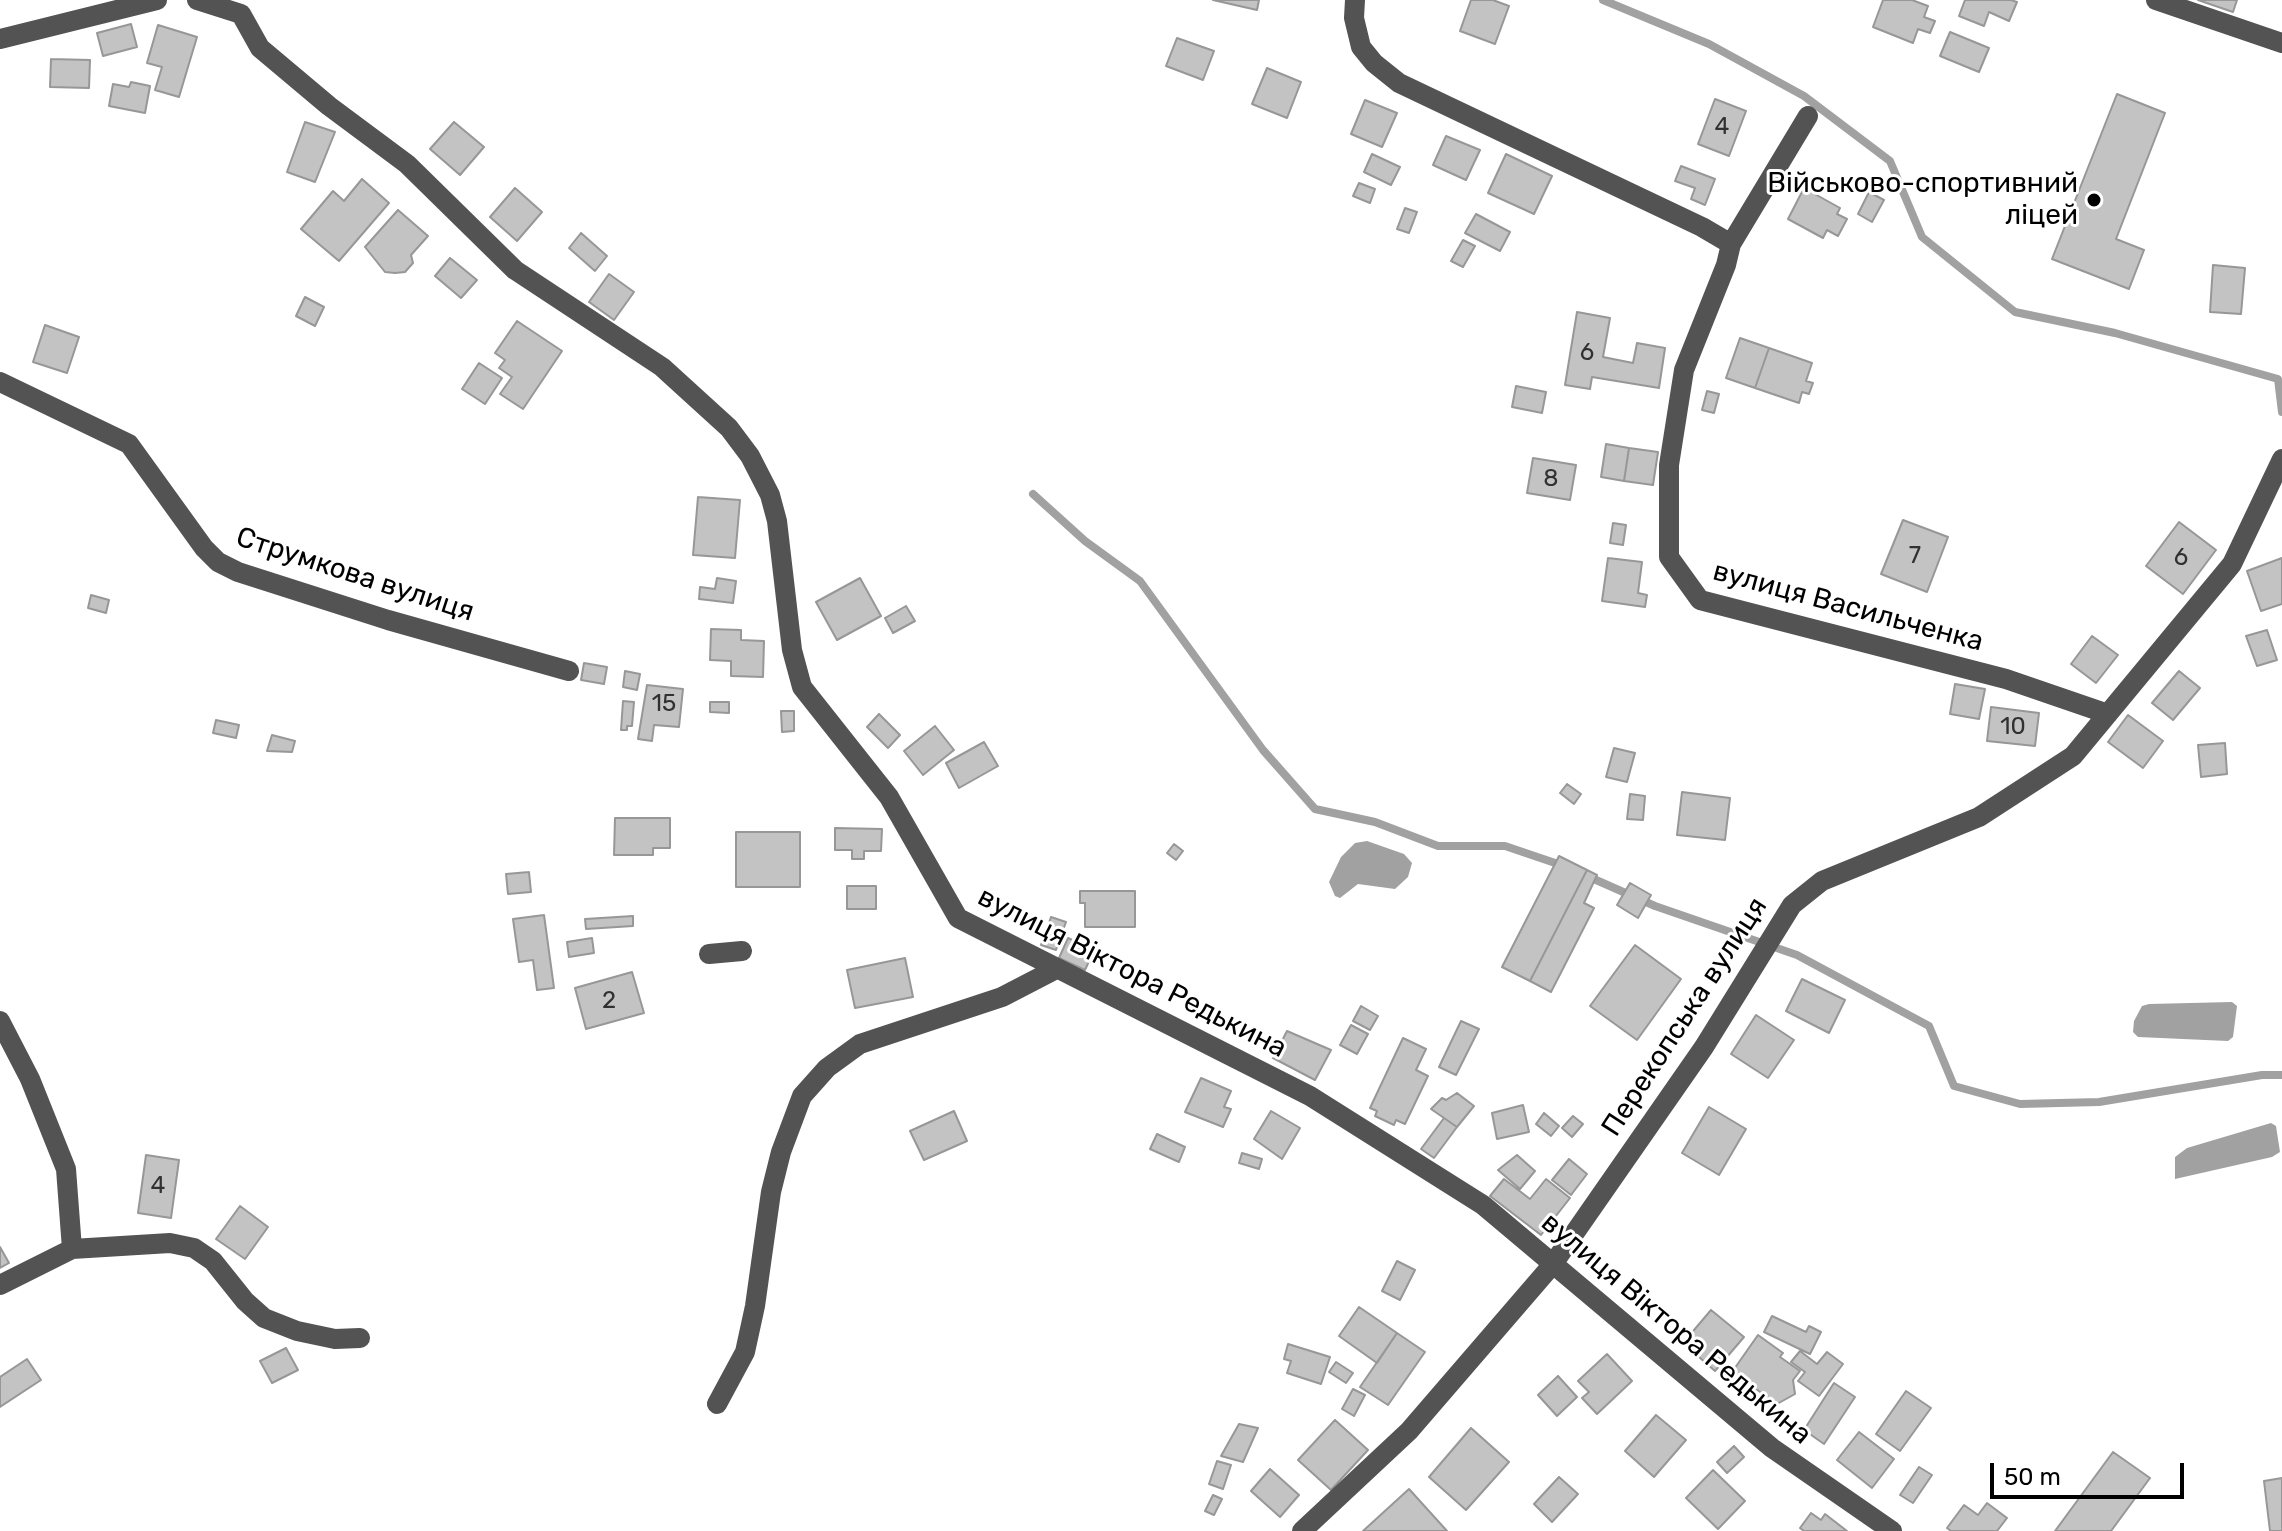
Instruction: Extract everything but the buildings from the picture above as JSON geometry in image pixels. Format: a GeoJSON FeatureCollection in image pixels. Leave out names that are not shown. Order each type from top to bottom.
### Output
{"type":"FeatureCollection","features":[{"type":"Feature","properties":{"kind":"street"},"geometry":{"type":"LineString","coordinates":[[0,39],[157,0]]}},
{"type":"Feature","properties":{"kind":"street","name":"вулиця Віктора Редькина"},"geometry":{"type":"LineString","coordinates":[[197,0],[245,5],[260,48],[329,106],[407,164],[515,270],[662,367],[729,428],[750,456],[770,495],[777,521],[792,650],[802,687],[910,829],[958,918],[1310,1096],[1483,1205],[1772,1448],[1892,1531]]}},
{"type":"Feature","properties":{"kind":"street"},"geometry":{"type":"LineString","coordinates":[[1355,0],[1354,18],[1361,47],[1374,63],[1399,83],[1702,227],[1731,244]]}},
{"type":"Feature","properties":{"kind":"street"},"geometry":{"type":"LineString","coordinates":[[2156,0],[2282,43]]}},
{"type":"Feature","properties":{"kind":"street","name":"вулиця Васильченка"},"geometry":{"type":"LineString","coordinates":[[1808,116],[1731,244],[1726,265],[1684,370],[1669,465],[1669,557],[1700,600],[2006,679],[2108,714]]}},
{"type":"Feature","properties":{"kind":"street","name":"Струмкова вулиця"},"geometry":{"type":"LineString","coordinates":[[0,382],[129,444],[204,548],[218,562],[238,572],[388,620],[569,671]]}},
{"type":"Feature","properties":{"kind":"street","name":"Перекопська вулиця"},"geometry":{"type":"LineString","coordinates":[[1302,1531],[1409,1431],[1553,1264],[1704,1047],[1792,905],[1822,881],[1979,817],[2073,756],[2232,564],[2282,459]]}},
{"type":"Feature","properties":{"kind":"street"},"geometry":{"type":"LineString","coordinates":[[709,954],[742,951]]}},
{"type":"Feature","properties":{"kind":"street"},"geometry":{"type":"LineString","coordinates":[[717,1404],[745,1352],[755,1306],[771,1192],[802,1096],[827,1068],[860,1044],[1002,997],[1056,969]]}},
{"type":"Feature","properties":{"kind":"street"},"geometry":{"type":"LineString","coordinates":[[0,1021],[30,1079],[66,1169],[72,1249]]}},
{"type":"Feature","properties":{"kind":"street"},"geometry":{"type":"LineString","coordinates":[[0,1285],[72,1249],[170,1243],[194,1248],[213,1261],[245,1301],[264,1318],[297,1331],[335,1339],[360,1338]]}},
{"type":"Feature","properties":{"kind":"shaded area"},"geometry":{"type":"Polygon","coordinates":[[[1367,841],[1404,854],[1412,863],[1408,877],[1395,889],[1358,884],[1340,898],[1335,896],[1329,882],[1341,857],[1355,843],[1367,841]]]}},
{"type":"Feature","properties":{"kind":"shaded area"},"geometry":{"type":"Polygon","coordinates":[[[2232,1002],[2237,1006],[2233,1037],[2228,1041],[2138,1037],[2133,1032],[2134,1021],[2142,1006],[2232,1002]]]}},
{"type":"Feature","properties":{"kind":"shaded area"},"geometry":{"type":"Polygon","coordinates":[[[2271,1123],[2276,1126],[2280,1152],[2272,1157],[2175,1179],[2175,1157],[2187,1148],[2271,1123]]]}},
{"type":"Feature","properties":{"kind":"waterway"},"geometry":{"type":"LineString","coordinates":[[1603,0],[1709,44],[1804,96],[1890,161],[1922,237],[2015,312],[2115,333],[2278,379],[2282,412]]}},
{"type":"Feature","properties":{"kind":"waterway"},"geometry":{"type":"LineString","coordinates":[[1033,494],[1085,541],[1140,581],[1263,750],[1315,809],[1375,822],[1438,846],[1505,846],[1564,866]]}},
{"type":"Feature","properties":{"kind":"waterway"},"geometry":{"type":"LineString","coordinates":[[1587,876],[1655,906],[1797,955],[1929,1026],[1954,1086],[2020,1104],[2099,1102],[2262,1075],[2282,1075]]}},
{"type":"Feature","properties":{"kind":"place","name":"Військово-спортивний ліцей"},"geometry":{"type":"Point","coordinates":[2094,200]}}]}
